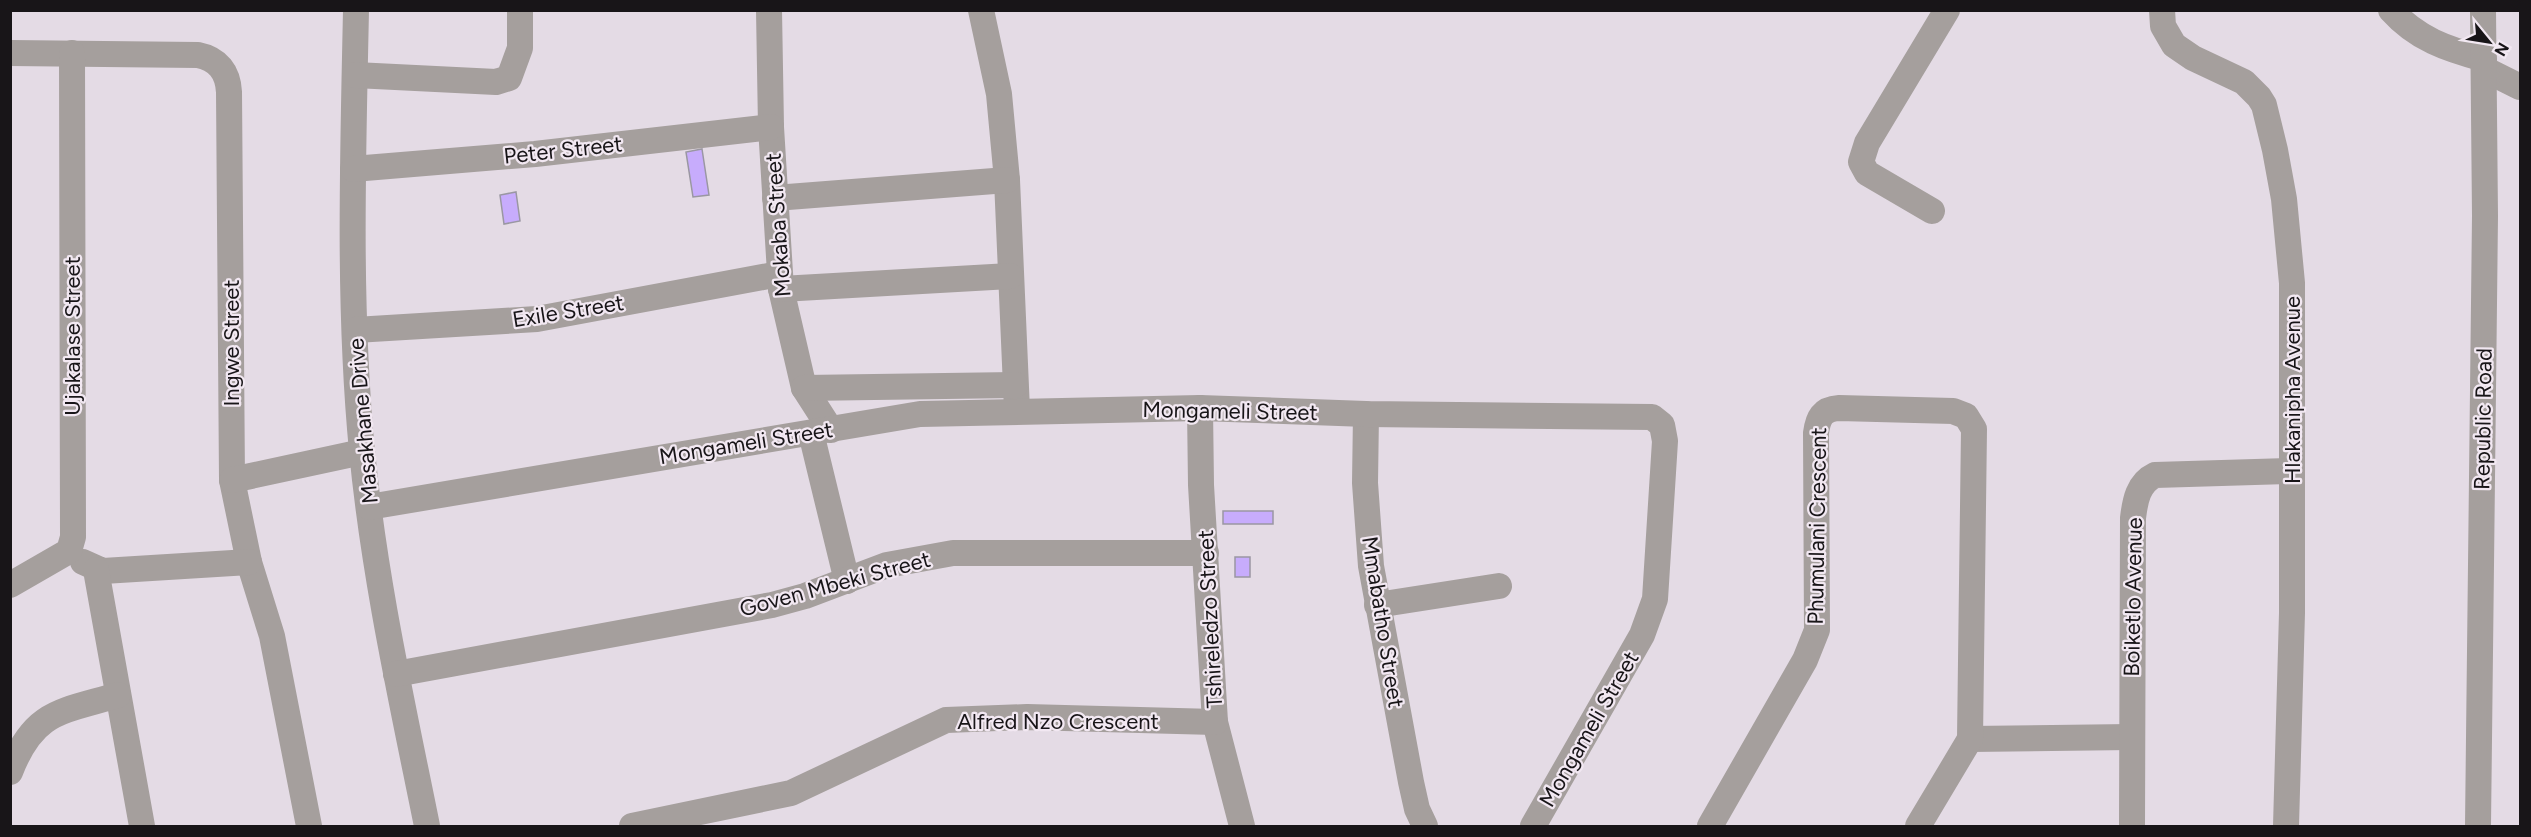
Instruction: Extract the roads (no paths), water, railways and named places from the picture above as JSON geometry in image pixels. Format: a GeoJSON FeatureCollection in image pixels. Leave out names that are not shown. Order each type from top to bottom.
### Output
{"type":"FeatureCollection","features":[{"type":"Feature","properties":{"kind":"street","name":"Masakhane Drive"},"geometry":{"type":"LineString","coordinates":[[356,10],[353,169],[355,330],[362,452],[396,674],[427,826]]}},
{"type":"Feature","properties":{"kind":"street"},"geometry":{"type":"LineString","coordinates":[[355,75],[496,82],[509,78],[520,48],[520,10]]}},
{"type":"Feature","properties":{"kind":"street","name":"Mokaba Street"},"geometry":{"type":"LineString","coordinates":[[769,10],[771,127],[780,281],[804,388],[821,431],[847,580]]}},
{"type":"Feature","properties":{"kind":"street"},"geometry":{"type":"LineString","coordinates":[[804,388],[1016,398],[1006,180],[999,94],[981,10]]}},
{"type":"Feature","properties":{"kind":"street"},"geometry":{"type":"LineString","coordinates":[[1932,211],[1867,173],[1861,162],[1867,143],[1947,10]]}},
{"type":"Feature","properties":{"kind":"street","name":"Hlakanipha Avenue"},"geometry":{"type":"LineString","coordinates":[[2162,10],[2163,26],[2174,45],[2193,58],[2244,82],[2264,105],[2276,150],[2291,262],[2292,613],[2286,826]]}},
{"type":"Feature","properties":{"kind":"street"},"geometry":{"type":"LineString","coordinates":[[2391,10],[2418,35],[2484,64],[2520,87]]}},
{"type":"Feature","properties":{"kind":"street","name":"Republic Road"},"geometry":{"type":"LineString","coordinates":[[2478,826],[2485,239],[2483,10]]}},
{"type":"Feature","properties":{"kind":"street","name":"Ingwe Street"},"geometry":{"type":"LineString","coordinates":[[10,53],[198,55],[210,58],[226,75],[230,92],[232,480],[249,562],[272,636],[309,826]]}},
{"type":"Feature","properties":{"kind":"street","name":"Ujakalase Street"},"geometry":{"type":"LineString","coordinates":[[69,551],[74,530],[72,53]]}},
{"type":"Feature","properties":{"kind":"street","name":"Peter Street"},"geometry":{"type":"LineString","coordinates":[[353,169],[535,154],[771,127]]}},
{"type":"Feature","properties":{"kind":"street"},"geometry":{"type":"LineString","coordinates":[[775,198],[1006,180]]}},
{"type":"Feature","properties":{"kind":"street","name":"Exile Street"},"geometry":{"type":"LineString","coordinates":[[355,330],[530,320],[780,281],[1010,276]]}},
{"type":"Feature","properties":{"kind":"street","name":"Mongameli Street"},"geometry":{"type":"LineString","coordinates":[[369,507],[618,463],[1016,398],[1366,414],[1652,417],[1662,425],[1665,449],[1655,599],[1642,635],[1533,826]]}},
{"type":"Feature","properties":{"kind":"street","name":"Tshireledzo Street"},"geometry":{"type":"LineString","coordinates":[[1200,408],[1215,722],[1242,826]]}},
{"type":"Feature","properties":{"kind":"street","name":"Phumulani Crescent"},"geometry":{"type":"LineString","coordinates":[[1710,826],[1805,660],[1817,630],[1816,433],[1819,418],[1828,409],[1953,411],[1966,416],[1972,424],[1975,448],[1970,739],[1918,826]]}},
{"type":"Feature","properties":{"kind":"street","name":"Mmabatho Street"},"geometry":{"type":"LineString","coordinates":[[1366,414],[1367,531],[1377,605],[1414,798],[1425,826]]}},
{"type":"Feature","properties":{"kind":"street"},"geometry":{"type":"LineString","coordinates":[[232,480],[362,452]]}},
{"type":"Feature","properties":{"kind":"street","name":"Boiketlo Avenue"},"geometry":{"type":"LineString","coordinates":[[2132,826],[2133,518],[2141,486],[2149,478],[2164,474],[2290,471]]}},
{"type":"Feature","properties":{"kind":"street"},"geometry":{"type":"LineString","coordinates":[[10,585],[69,551],[96,570],[249,562]]}},
{"type":"Feature","properties":{"kind":"street","name":"Goven Mbeki Street"},"geometry":{"type":"LineString","coordinates":[[396,674],[772,604],[887,565],[953,553],[1206,553]]}},
{"type":"Feature","properties":{"kind":"street"},"geometry":{"type":"LineString","coordinates":[[96,570],[142,826]]}},
{"type":"Feature","properties":{"kind":"street"},"geometry":{"type":"LineString","coordinates":[[1377,605],[1499,586]]}},
{"type":"Feature","properties":{"kind":"street"},"geometry":{"type":"LineString","coordinates":[[10,772],[19,751],[38,724],[60,712],[118,695]]}},
{"type":"Feature","properties":{"kind":"street","name":"Alfred Nzo Crescent"},"geometry":{"type":"LineString","coordinates":[[632,826],[785,795],[946,720],[1028,717],[1215,722]]}},
{"type":"Feature","properties":{"kind":"street"},"geometry":{"type":"LineString","coordinates":[[1970,739],[2131,737]]}}]}
